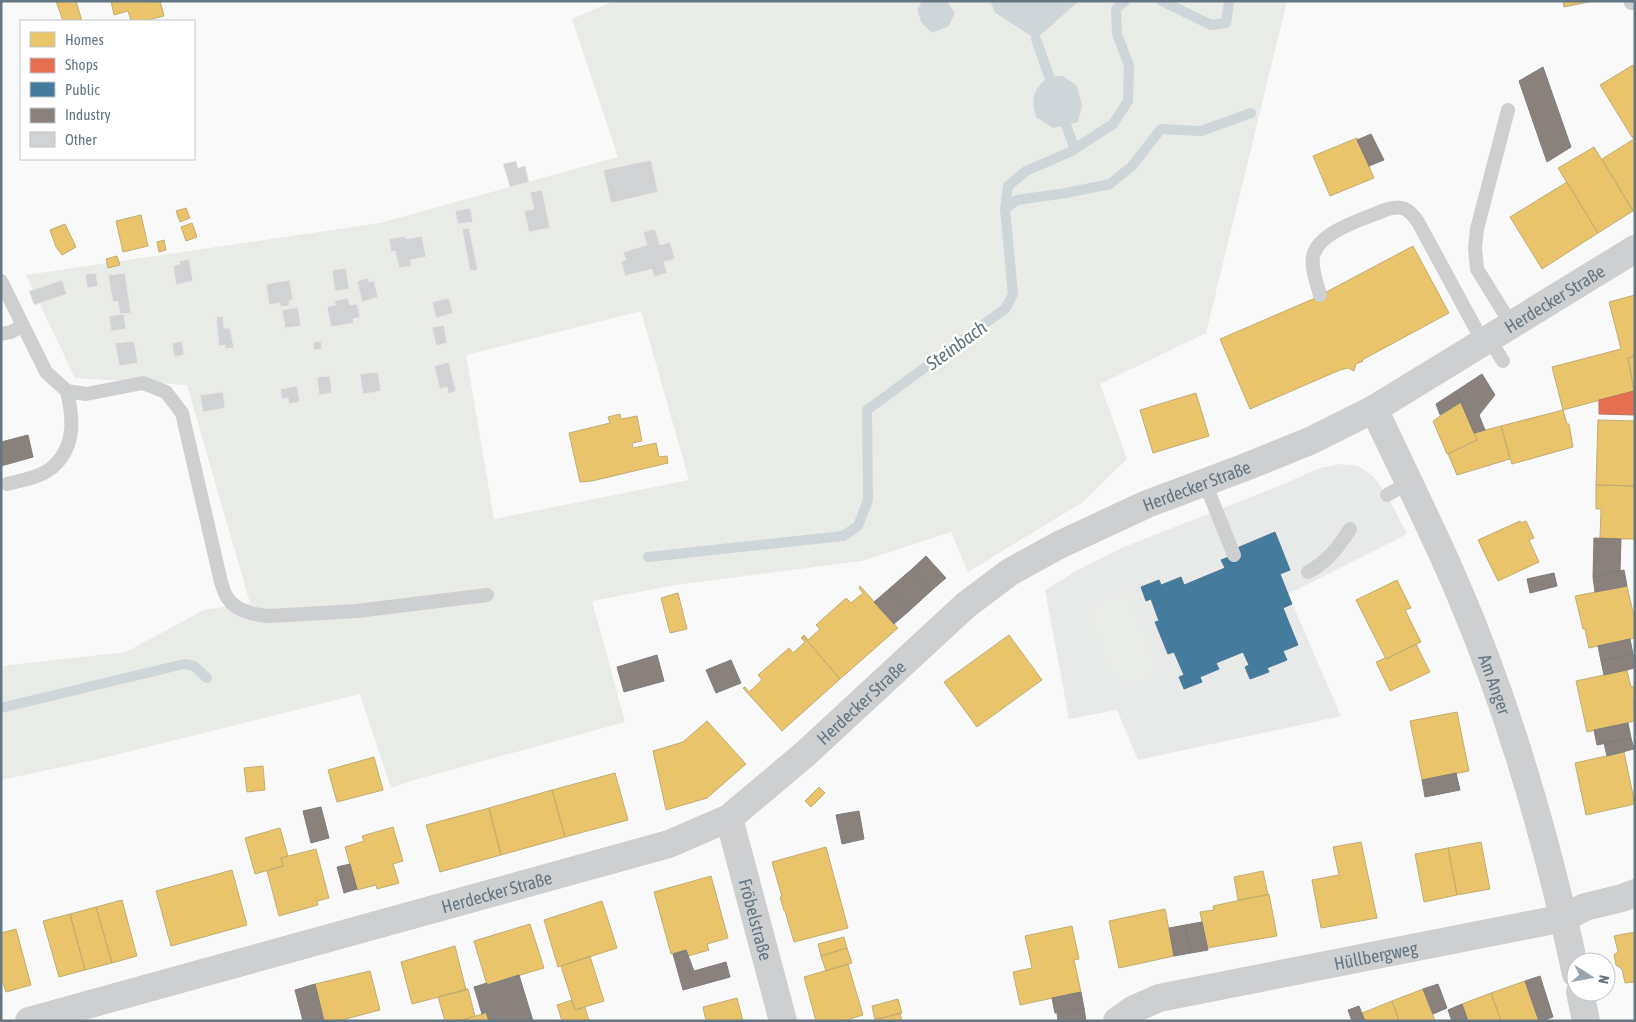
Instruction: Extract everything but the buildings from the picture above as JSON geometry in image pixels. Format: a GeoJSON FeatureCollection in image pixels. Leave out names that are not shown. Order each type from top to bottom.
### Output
{"type":"FeatureCollection","features":[{"type":"Feature","properties":{"kind":"street","name":"Herdecker Straße"},"geometry":{"type":"LineString","coordinates":[[29,1021],[669,844],[729,818],[812,748],[966,605],[1010,572],[1059,545],[1147,504],[1310,441],[1374,409],[1496,341],[1635,249]]}},
{"type":"Feature","properties":{"kind":"street","name":"Am Anger"},"geometry":{"type":"LineString","coordinates":[[1374,409],[1398,489],[1460,594],[1505,711],[1539,821],[1571,952]]}},
{"type":"Feature","properties":{"kind":"street","name":"Fröbelstraße"},"geometry":{"type":"LineString","coordinates":[[729,818],[783,1021]]}},
{"type":"Feature","properties":{"kind":"street","name":"Hüllbergweg"},"geometry":{"type":"LineString","coordinates":[[1117,1021],[1134,1009],[1159,998],[1564,918],[1585,907],[1622,898],[1635,892]]}},
{"type":"Feature","properties":{"kind":"street"},"geometry":{"type":"LineString","coordinates":[[1582,1002],[1586,1021]]}},
{"type":"Feature","properties":{"kind":"lane"},"geometry":{"type":"LineString","coordinates":[[1496,341],[1477,269],[1475,248],[1477,229],[1508,110]]}},
{"type":"Feature","properties":{"kind":"lane"},"geometry":{"type":"LineString","coordinates":[[1320,295],[1313,269],[1316,247],[1329,234],[1393,207],[1402,208],[1411,212],[1496,341]]}},
{"type":"Feature","properties":{"kind":"lane"},"geometry":{"type":"LineString","coordinates":[[1,281],[46,372],[68,391],[86,394],[143,383],[166,392],[182,413],[221,582],[227,598],[239,608],[256,615],[269,616],[357,611],[488,595]]}},
{"type":"Feature","properties":{"kind":"lane"},"geometry":{"type":"LineString","coordinates":[[1,334],[11,332],[23,325]]}},
{"type":"Feature","properties":{"kind":"lane"},"geometry":{"type":"LineString","coordinates":[[8,484],[46,471],[55,465],[64,452],[70,439],[73,415],[68,391]]}},
{"type":"Feature","properties":{"kind":"lane"},"geometry":{"type":"LineString","coordinates":[[1205,483],[1234,555]]}},
{"type":"Feature","properties":{"kind":"lane"},"geometry":{"type":"LineString","coordinates":[[1308,572],[1319,566],[1338,548],[1350,529]]}},
{"type":"Feature","properties":{"kind":"shaded area"},"geometry":{"type":"Polygon","coordinates":[[[614,1],[922,1],[917,10],[921,22],[932,33],[949,26],[955,13],[947,1],[990,1],[995,14],[1036,38],[1079,1],[1287,1],[1206,333],[1100,384],[1127,459],[1083,502],[968,572],[951,532],[862,561],[675,585],[592,601],[625,722],[391,788],[360,694],[99,759],[1,780],[1,666],[126,652],[204,610],[250,603],[187,385],[75,378],[26,275],[380,223],[618,157],[572,19],[614,1]],[[641,311],[466,355],[494,519],[689,480],[641,311]]]}},
{"type":"Feature","properties":{"kind":"shaded area"},"geometry":{"type":"Polygon","coordinates":[[[922,1],[947,1],[955,13],[949,26],[932,33],[921,22],[917,10],[922,1]]]}},
{"type":"Feature","properties":{"kind":"shaded area"},"geometry":{"type":"Polygon","coordinates":[[[990,1],[1079,1],[1036,39],[995,13],[990,1]]]}},
{"type":"Feature","properties":{"kind":"shaded area"},"geometry":{"type":"Polygon","coordinates":[[[1049,76],[1063,76],[1077,86],[1082,106],[1078,122],[1053,128],[1036,117],[1035,94],[1040,85],[1049,76]]]}},
{"type":"Feature","properties":{"kind":"shaded area"},"geometry":{"type":"Polygon","coordinates":[[[1339,464],[1358,466],[1373,476],[1387,495],[1407,534],[1288,594],[1341,716],[1138,760],[1117,710],[1069,719],[1045,590],[1083,567],[1124,547],[1320,468],[1339,464]]]}},
{"type":"Feature","properties":{"kind":"shaded area"},"geometry":{"type":"Polygon","coordinates":[[[1126,590],[1159,671],[1140,681],[1116,680],[1094,632],[1096,605],[1126,590]]]}},
{"type":"Feature","properties":{"kind":"waterway","name":"Steinbach"},"geometry":{"type":"LineString","coordinates":[[648,557],[843,536],[858,526],[868,500],[867,410],[1006,308],[1013,294],[1005,209],[1008,186],[1026,171],[1070,152],[1113,124],[1128,101],[1129,65],[1117,34],[1116,9],[1125,1]]}},
{"type":"Feature","properties":{"kind":"waterway","name":"Steinbach"},"geometry":{"type":"LineString","coordinates":[[1162,1],[1211,25],[1226,23],[1229,1]]}},
{"type":"Feature","properties":{"kind":"waterway"},"geometry":{"type":"LineString","coordinates":[[1036,39],[1049,76]]}},
{"type":"Feature","properties":{"kind":"waterway"},"geometry":{"type":"LineString","coordinates":[[1005,209],[1017,200],[1110,184],[1132,166],[1161,129],[1201,131],[1251,113]]}},
{"type":"Feature","properties":{"kind":"waterway"},"geometry":{"type":"LineString","coordinates":[[1066,125],[1075,149]]}},
{"type":"Feature","properties":{"kind":"waterway"},"geometry":{"type":"LineString","coordinates":[[1,708],[184,664],[194,666],[207,678]]}}]}
